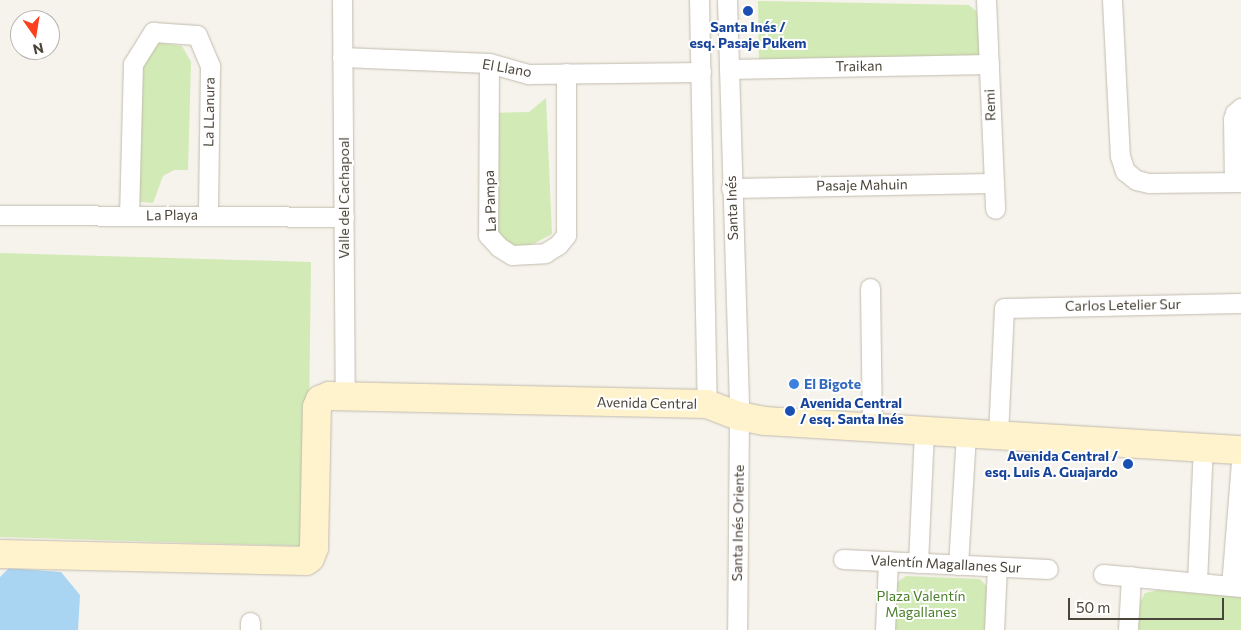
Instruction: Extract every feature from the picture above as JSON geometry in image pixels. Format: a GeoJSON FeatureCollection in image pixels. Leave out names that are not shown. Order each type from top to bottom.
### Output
{"type":"FeatureCollection","features":[{"type":"Feature","properties":{"kind":"street","name":"Valle del Cachapoal"},"geometry":{"type":"LineString","coordinates":[[333,398],[344,217],[342,0]]}},
{"type":"Feature","properties":{"kind":"street","name":"Santa Inés"},"geometry":{"type":"LineString","coordinates":[[699,0],[707,404]]}},
{"type":"Feature","properties":{"kind":"street","name":"Santa Inés"},"geometry":{"type":"LineString","coordinates":[[727,0],[731,188],[740,416]]}},
{"type":"Feature","properties":{"kind":"street","name":"Remi"},"geometry":{"type":"LineString","coordinates":[[986,0],[994,210]]}},
{"type":"Feature","properties":{"kind":"street"},"geometry":{"type":"LineString","coordinates":[[1112,0],[1120,156],[1125,171],[1136,180],[1149,183],[1237,182],[1233,119],[1235,113],[1241,108]]}},
{"type":"Feature","properties":{"kind":"street","name":"La LLanura"},"geometry":{"type":"LineString","coordinates":[[129,216],[132,64],[154,32],[197,35],[210,66],[208,215]]}},
{"type":"Feature","properties":{"kind":"street","name":"El Llano"},"geometry":{"type":"LineString","coordinates":[[342,57],[489,63],[528,74],[701,72]]}},
{"type":"Feature","properties":{"kind":"street","name":"La Pampa"},"geometry":{"type":"LineString","coordinates":[[489,63],[488,235],[499,247],[512,255],[544,254],[558,245],[566,235],[566,73]]}},
{"type":"Feature","properties":{"kind":"street","name":"Traikan"},"geometry":{"type":"LineString","coordinates":[[728,69],[989,64]]}},
{"type":"Feature","properties":{"kind":"street","name":"Pasaje Mahuin"},"geometry":{"type":"LineString","coordinates":[[731,188],[993,183]]}},
{"type":"Feature","properties":{"kind":"street","name":"La Playa"},"geometry":{"type":"LineString","coordinates":[[0,215],[344,217]]}},
{"type":"Feature","properties":{"kind":"street"},"geometry":{"type":"LineString","coordinates":[[870,288],[872,428]]}},
{"type":"Feature","properties":{"kind":"street","name":"Carlos Letelier Sur"},"geometry":{"type":"LineString","coordinates":[[998,434],[1004,308],[1241,303]]}},
{"type":"Feature","properties":{"kind":"street"},"geometry":{"type":"LineString","coordinates":[[0,554],[306,561],[313,553],[314,548],[317,407],[333,398]]}},
{"type":"Feature","properties":{"kind":"street","name":"Avenida Central"},"geometry":{"type":"LineString","coordinates":[[333,398],[707,404],[740,416],[765,421],[1241,450]]}},
{"type":"Feature","properties":{"kind":"street","name":"Santa Inés Oriente"},"geometry":{"type":"LineString","coordinates":[[737,630],[740,416]]}},
{"type":"Feature","properties":{"kind":"street"},"geometry":{"type":"LineString","coordinates":[[918,562],[924,431]]}},
{"type":"Feature","properties":{"kind":"street"},"geometry":{"type":"LineString","coordinates":[[958,565],[966,433]]}},
{"type":"Feature","properties":{"kind":"street"},"geometry":{"type":"LineString","coordinates":[[1197,582],[1203,447]]}},
{"type":"Feature","properties":{"kind":"street"},"geometry":{"type":"LineString","coordinates":[[1103,574],[1236,586],[1241,463]]}},
{"type":"Feature","properties":{"kind":"street","name":"Valentín Magallanes Sur"},"geometry":{"type":"LineString","coordinates":[[843,559],[1048,569]]}},
{"type":"Feature","properties":{"kind":"street"},"geometry":{"type":"LineString","coordinates":[[886,630],[888,561]]}},
{"type":"Feature","properties":{"kind":"street"},"geometry":{"type":"LineString","coordinates":[[994,630],[997,567]]}},
{"type":"Feature","properties":{"kind":"street"},"geometry":{"type":"LineString","coordinates":[[1128,630],[1131,576]]}},
{"type":"Feature","properties":{"kind":"green space"},"geometry":{"type":"Polygon","coordinates":[[[758,1],[969,5],[977,12],[980,55],[973,59],[759,60],[758,1]]]}},
{"type":"Feature","properties":{"kind":"green space"},"geometry":{"type":"Polygon","coordinates":[[[147,41],[182,46],[191,62],[188,170],[174,170],[163,176],[153,203],[132,201],[138,55],[147,41]]]}},
{"type":"Feature","properties":{"kind":"green space"},"geometry":{"type":"Polygon","coordinates":[[[546,98],[552,234],[533,244],[515,249],[498,236],[492,216],[492,113],[529,112],[546,98]]]}},
{"type":"Feature","properties":{"kind":"green space"},"geometry":{"type":"Polygon","coordinates":[[[0,253],[311,262],[309,413],[302,546],[0,537],[0,253]]]}},
{"type":"Feature","properties":{"kind":"green space","name":"Plaza Valentín Magallanes"},"geometry":{"type":"Polygon","coordinates":[[[906,576],[980,579],[988,588],[989,630],[893,630],[896,583],[906,576]]]}},
{"type":"Feature","properties":{"kind":"green space"},"geometry":{"type":"Polygon","coordinates":[[[1158,590],[1241,597],[1241,630],[1137,630],[1139,604],[1145,593],[1158,590]]]}},
{"type":"Feature","properties":{"kind":"water"},"geometry":{"type":"Polygon","coordinates":[[[9,568],[61,572],[80,595],[78,630],[0,630],[0,577],[9,568]]]}},
{"type":"Feature","properties":{"kind":"place","name":"Santa Inés / esq. Pasaje Pukem"},"geometry":{"type":"Point","coordinates":[748,11]}},
{"type":"Feature","properties":{"kind":"place","name":"El Bigote"},"geometry":{"type":"Point","coordinates":[794,384]}},
{"type":"Feature","properties":{"kind":"place","name":"Avenida Central / esq. Santa Inés"},"geometry":{"type":"Point","coordinates":[790,411]}},
{"type":"Feature","properties":{"kind":"place","name":"Avenida Central / esq. Luis A. Guajardo"},"geometry":{"type":"Point","coordinates":[1128,464]}}]}
